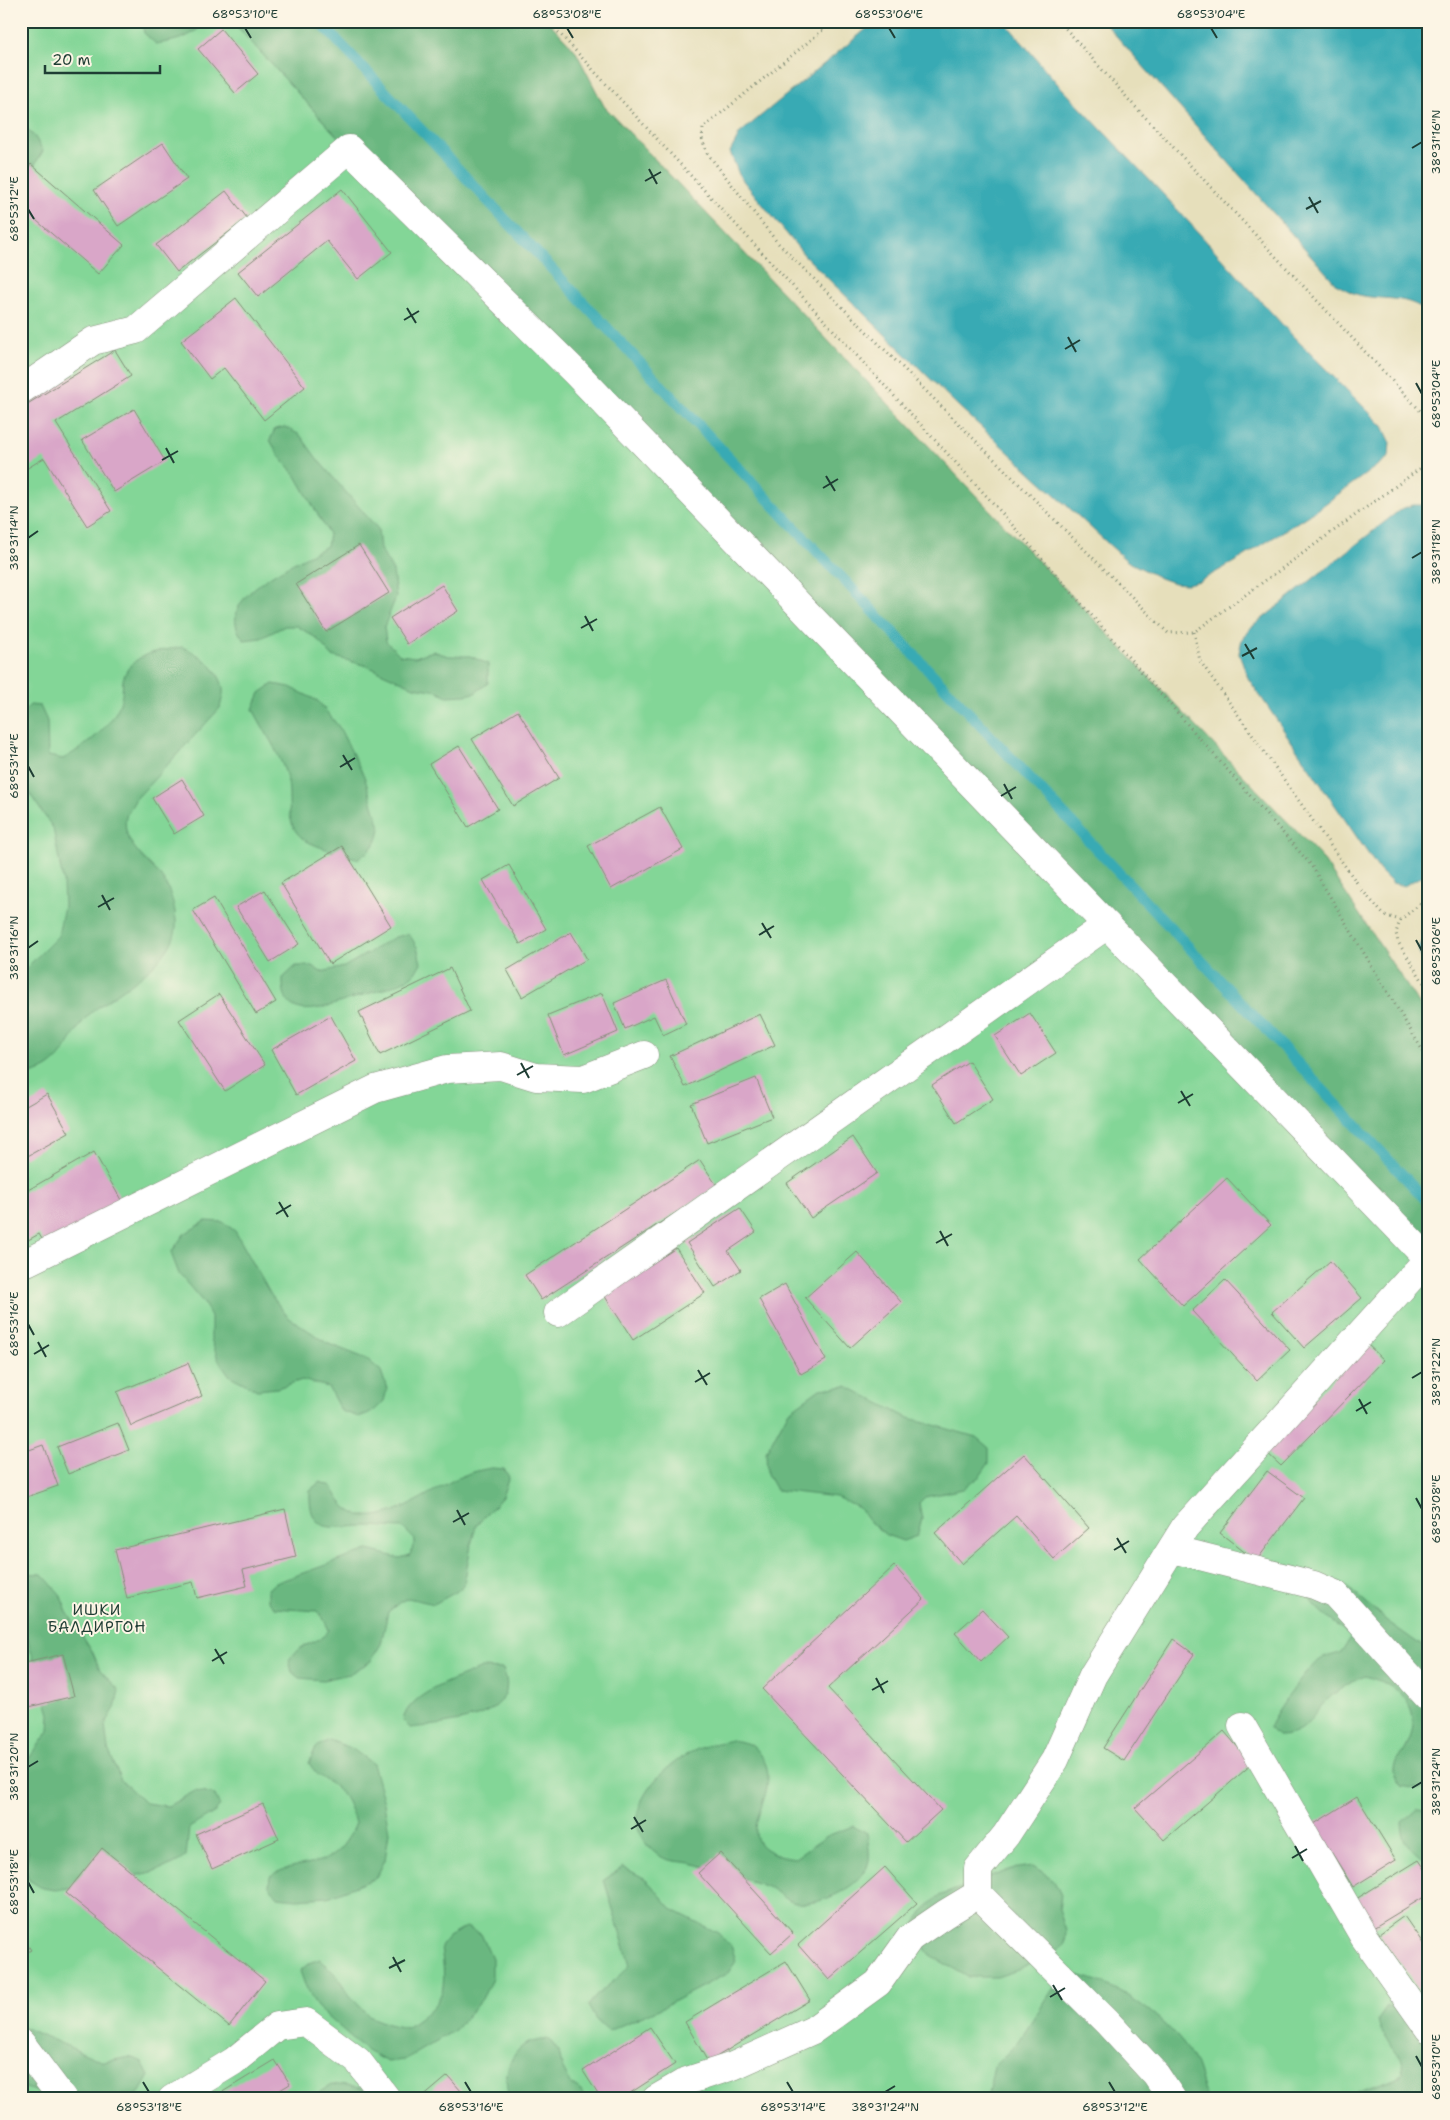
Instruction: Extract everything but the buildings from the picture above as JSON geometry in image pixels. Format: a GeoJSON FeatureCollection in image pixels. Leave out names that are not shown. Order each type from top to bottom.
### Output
{"type":"FeatureCollection","features":[{"type":"Feature","properties":{"kind":"lane"},"geometry":{"type":"LineString","coordinates":[[21,390],[94,341],[136,330],[349,149],[576,373],[1428,1259],[1185,1527],[1093,1675],[1055,1760],[1006,1835],[978,1869],[978,1894],[1106,2022],[1156,2075],[1172,2099]]}},
{"type":"Feature","properties":{"kind":"lane"},"geometry":{"type":"LineString","coordinates":[[558,1313],[1107,925]]}},
{"type":"Feature","properties":{"kind":"lane"},"geometry":{"type":"LineString","coordinates":[[21,1261],[27,1262],[375,1089],[447,1069],[501,1066],[536,1077],[583,1079],[644,1055]]}},
{"type":"Feature","properties":{"kind":"lane"},"geometry":{"type":"LineString","coordinates":[[1172,1549],[1314,1585],[1334,1594],[1429,1698]]}},
{"type":"Feature","properties":{"kind":"lane"},"geometry":{"type":"LineString","coordinates":[[1242,1726],[1364,1937],[1429,2029]]}},
{"type":"Feature","properties":{"kind":"lane"},"geometry":{"type":"LineString","coordinates":[[656,2099],[687,2081],[732,2066],[813,2030],[878,1983],[910,1938],[944,1914],[978,1894]]}},
{"type":"Feature","properties":{"kind":"lane"},"geometry":{"type":"LineString","coordinates":[[172,2099],[234,2061],[277,2026],[306,2022],[358,2061],[387,2099]]}},
{"type":"Feature","properties":{"kind":"lane"},"geometry":{"type":"LineString","coordinates":[[21,2043],[63,2099]]}},
{"type":"Feature","properties":{"kind":"path"},"geometry":{"type":"LineString","coordinates":[[548,21],[993,503],[1311,865],[1429,1061]]}},
{"type":"Feature","properties":{"kind":"path"},"geometry":{"type":"LineString","coordinates":[[834,21],[703,128],[702,138],[707,153],[777,242],[1168,633],[1194,632],[1429,462]]}},
{"type":"Feature","properties":{"kind":"path"},"geometry":{"type":"LineString","coordinates":[[1059,21],[1129,100],[1429,420]]}},
{"type":"Feature","properties":{"kind":"path"},"geometry":{"type":"LineString","coordinates":[[1194,632],[1200,661],[1362,890],[1384,915],[1400,920]]}},
{"type":"Feature","properties":{"kind":"path"},"geometry":{"type":"LineString","coordinates":[[1429,897],[1400,920],[1396,933],[1398,942],[1429,990]]}},
{"type":"Feature","properties":{"kind":"green space"},"geometry":{"type":"Polygon","coordinates":[[[21,21],[232,21],[349,149],[1429,1260],[1429,2099],[21,2099],[21,21]]]}},
{"type":"Feature","properties":{"kind":"green space"},"geometry":{"type":"Polygon","coordinates":[[[142,21],[205,21],[189,35],[177,40],[156,44],[144,33],[142,21]]]}},
{"type":"Feature","properties":{"kind":"green space"},"geometry":{"type":"Polygon","coordinates":[[[232,21],[548,21],[575,50],[604,106],[1322,858],[1429,1019],[1429,1260],[349,149],[232,21]]]}},
{"type":"Feature","properties":{"kind":"green space"},"geometry":{"type":"Polygon","coordinates":[[[21,123],[35,137],[43,151],[21,187],[21,123]]]}},
{"type":"Feature","properties":{"kind":"green space"},"geometry":{"type":"Polygon","coordinates":[[[285,427],[300,435],[318,460],[378,529],[380,549],[393,571],[396,597],[384,627],[386,641],[400,655],[415,657],[433,651],[448,656],[470,656],[488,664],[488,683],[475,693],[447,696],[438,691],[414,687],[367,666],[332,656],[316,638],[297,626],[285,626],[261,638],[244,640],[236,624],[238,609],[247,596],[261,583],[279,571],[327,546],[329,534],[296,476],[279,456],[270,440],[275,429],[285,427]]]}},
{"type":"Feature","properties":{"kind":"green space"},"geometry":{"type":"Polygon","coordinates":[[[182,647],[202,658],[217,674],[223,690],[220,708],[135,800],[126,817],[125,826],[135,849],[159,874],[169,890],[176,920],[175,935],[158,961],[131,984],[92,1012],[57,1059],[48,1067],[21,1075],[21,973],[58,936],[64,906],[63,881],[53,828],[21,781],[21,714],[30,705],[40,706],[47,721],[48,756],[63,759],[80,749],[96,736],[111,720],[121,700],[123,680],[132,664],[146,655],[182,647]]]}},
{"type":"Feature","properties":{"kind":"green space"},"geometry":{"type":"Polygon","coordinates":[[[273,684],[290,687],[318,701],[339,727],[364,776],[380,827],[376,842],[359,859],[306,841],[293,825],[285,772],[253,709],[260,693],[273,684]]]}},
{"type":"Feature","properties":{"kind":"green space"},"geometry":{"type":"Polygon","coordinates":[[[409,934],[417,947],[421,963],[413,975],[406,980],[317,1009],[296,1008],[289,1002],[284,993],[283,978],[296,966],[312,966],[321,972],[344,967],[395,937],[409,934]]]}},
{"type":"Feature","properties":{"kind":"green space"},"geometry":{"type":"Polygon","coordinates":[[[206,1221],[223,1222],[235,1231],[271,1295],[288,1317],[329,1344],[367,1359],[381,1371],[387,1389],[384,1401],[374,1411],[359,1417],[341,1411],[328,1387],[302,1380],[277,1388],[257,1390],[230,1376],[218,1359],[211,1339],[211,1316],[203,1302],[179,1274],[171,1253],[184,1234],[206,1221]]]}},
{"type":"Feature","properties":{"kind":"green space"},"geometry":{"type":"Polygon","coordinates":[[[847,1386],[906,1417],[976,1437],[989,1448],[989,1463],[980,1476],[963,1489],[925,1497],[919,1503],[922,1519],[917,1536],[903,1541],[886,1535],[871,1523],[859,1508],[836,1497],[776,1490],[767,1474],[766,1452],[788,1412],[820,1389],[847,1386]]]}},
{"type":"Feature","properties":{"kind":"green space"},"geometry":{"type":"Polygon","coordinates":[[[492,1468],[504,1469],[509,1477],[502,1497],[476,1526],[464,1585],[456,1592],[434,1604],[408,1598],[400,1602],[388,1612],[381,1644],[370,1662],[349,1674],[323,1680],[299,1678],[292,1672],[289,1660],[294,1654],[304,1646],[319,1639],[329,1630],[317,1611],[274,1608],[268,1601],[268,1589],[275,1583],[368,1550],[400,1558],[410,1555],[415,1540],[403,1528],[326,1526],[313,1516],[310,1490],[320,1482],[332,1486],[343,1504],[356,1514],[371,1516],[404,1507],[462,1476],[492,1468]]]}},
{"type":"Feature","properties":{"kind":"green space"},"geometry":{"type":"Polygon","coordinates":[[[21,1573],[42,1574],[60,1594],[67,1612],[93,1653],[100,1670],[119,1690],[115,1708],[105,1725],[108,1749],[121,1780],[145,1803],[168,1806],[195,1791],[215,1795],[220,1806],[215,1812],[189,1828],[186,1856],[175,1863],[144,1874],[56,1890],[42,1888],[29,1880],[25,1868],[28,1852],[21,1838],[21,1769],[49,1731],[50,1714],[27,1637],[21,1634],[21,1573]]]}},
{"type":"Feature","properties":{"kind":"green space"},"geometry":{"type":"Polygon","coordinates":[[[1339,1582],[1360,1597],[1387,1621],[1429,1651],[1429,1786],[1419,1789],[1401,1786],[1396,1778],[1394,1772],[1395,1765],[1405,1749],[1412,1732],[1413,1720],[1411,1709],[1398,1692],[1378,1680],[1365,1676],[1345,1686],[1328,1699],[1307,1724],[1295,1733],[1277,1736],[1269,1728],[1284,1702],[1308,1671],[1322,1659],[1342,1652],[1351,1637],[1322,1613],[1307,1595],[1339,1582]]]}},
{"type":"Feature","properties":{"kind":"green space"},"geometry":{"type":"Polygon","coordinates":[[[482,1668],[503,1669],[507,1686],[502,1699],[492,1709],[477,1716],[441,1724],[410,1728],[403,1721],[407,1711],[414,1702],[424,1695],[435,1688],[482,1668]]]}},
{"type":"Feature","properties":{"kind":"green space"},"geometry":{"type":"Polygon","coordinates":[[[329,1740],[351,1748],[373,1764],[384,1803],[389,1832],[385,1860],[376,1878],[328,1897],[297,1899],[278,1897],[269,1886],[270,1876],[296,1866],[329,1857],[338,1851],[347,1840],[355,1823],[350,1808],[342,1794],[318,1775],[309,1763],[316,1747],[329,1740]]]}},
{"type":"Feature","properties":{"kind":"green space"},"geometry":{"type":"Polygon","coordinates":[[[731,1740],[747,1743],[752,1746],[760,1755],[767,1770],[767,1785],[756,1830],[759,1842],[771,1852],[795,1858],[827,1836],[853,1826],[867,1834],[869,1853],[868,1864],[864,1873],[856,1881],[846,1889],[822,1900],[798,1903],[789,1901],[773,1889],[759,1884],[700,1865],[662,1857],[652,1851],[639,1831],[637,1817],[641,1802],[649,1788],[672,1764],[685,1755],[706,1746],[731,1740]]]}},
{"type":"Feature","properties":{"kind":"green space"},"geometry":{"type":"Polygon","coordinates":[[[1417,1809],[1429,1810],[1429,1865],[1410,1847],[1404,1837],[1402,1822],[1417,1809]]]}},
{"type":"Feature","properties":{"kind":"green space"},"geometry":{"type":"Polygon","coordinates":[[[1033,1866],[1053,1879],[1061,1895],[1059,1910],[1066,1931],[1065,1944],[1056,1951],[1021,1969],[997,1977],[968,1977],[930,1955],[920,1942],[916,1922],[922,1912],[939,1896],[1012,1869],[1033,1866]]]}},
{"type":"Feature","properties":{"kind":"green space"},"geometry":{"type":"Polygon","coordinates":[[[623,1867],[646,1879],[673,1910],[718,1933],[732,1948],[736,1961],[728,1973],[659,2009],[608,2031],[596,2020],[588,2006],[598,1994],[630,1965],[604,1880],[623,1867]]]}},
{"type":"Feature","properties":{"kind":"green space"},"geometry":{"type":"Polygon","coordinates":[[[466,1927],[481,1934],[492,1958],[492,1979],[482,1999],[455,2030],[404,2060],[387,2062],[367,2051],[317,2007],[300,1971],[309,1963],[320,1959],[336,1975],[351,1997],[370,2017],[406,2028],[436,2003],[441,1994],[444,1975],[441,1946],[448,1937],[466,1927]]]}},
{"type":"Feature","properties":{"kind":"green space"},"geometry":{"type":"Polygon","coordinates":[[[1074,1975],[1106,1984],[1123,1993],[1140,2004],[1170,2029],[1182,2042],[1194,2060],[1207,2099],[990,2099],[988,2094],[994,2066],[1019,2041],[1053,1989],[1074,1975]]]}},
{"type":"Feature","properties":{"kind":"green space"},"geometry":{"type":"Polygon","coordinates":[[[1387,2007],[1397,2008],[1407,2017],[1429,2048],[1429,2099],[1344,2099],[1358,2091],[1403,2074],[1399,2057],[1380,2028],[1378,2020],[1387,2007]]]}},
{"type":"Feature","properties":{"kind":"green space"},"geometry":{"type":"Polygon","coordinates":[[[21,2026],[104,2062],[129,2057],[141,2061],[149,2076],[140,2092],[132,2099],[63,2099],[21,2087],[21,2026]]]}},
{"type":"Feature","properties":{"kind":"green space"},"geometry":{"type":"Polygon","coordinates":[[[549,2039],[559,2052],[562,2067],[571,2084],[581,2091],[585,2099],[511,2099],[508,2092],[507,2077],[508,2069],[515,2054],[526,2044],[549,2039]]]}},
{"type":"Feature","properties":{"kind":"green space"},"geometry":{"type":"Polygon","coordinates":[[[332,2084],[368,2089],[379,2099],[316,2099],[320,2092],[332,2084]]]}},
{"type":"Feature","properties":{"kind":"water"},"geometry":{"type":"Polygon","coordinates":[[[876,21],[1004,21],[1057,83],[1164,195],[1292,335],[1383,426],[1390,441],[1389,457],[1318,509],[1243,557],[1200,581],[1187,584],[1174,583],[1127,561],[956,404],[805,256],[740,177],[730,152],[740,133],[876,21]]]}},
{"type":"Feature","properties":{"kind":"water"},"geometry":{"type":"Polygon","coordinates":[[[1103,21],[1429,21],[1429,314],[1413,303],[1359,295],[1337,285],[1103,21]]]}},
{"type":"Feature","properties":{"kind":"water"},"geometry":{"type":"Polygon","coordinates":[[[1413,505],[1422,505],[1429,509],[1429,872],[1404,886],[1392,883],[1380,871],[1248,678],[1239,653],[1242,639],[1248,630],[1401,509],[1413,505]]]}},
{"type":"Feature","properties":{"kind":"water"},"geometry":{"type":"Polygon","coordinates":[[[1429,933],[1429,971],[1422,962],[1418,948],[1429,933]]]}},
{"type":"Feature","properties":{"kind":"waterway"},"geometry":{"type":"LineString","coordinates":[[319,21],[1429,1203]]}},
{"type":"Feature","properties":{"kind":"district","name":"ИШКИ БАЛДИРГОН"},"geometry":{"type":"Point","coordinates":[97,1618]}}]}
